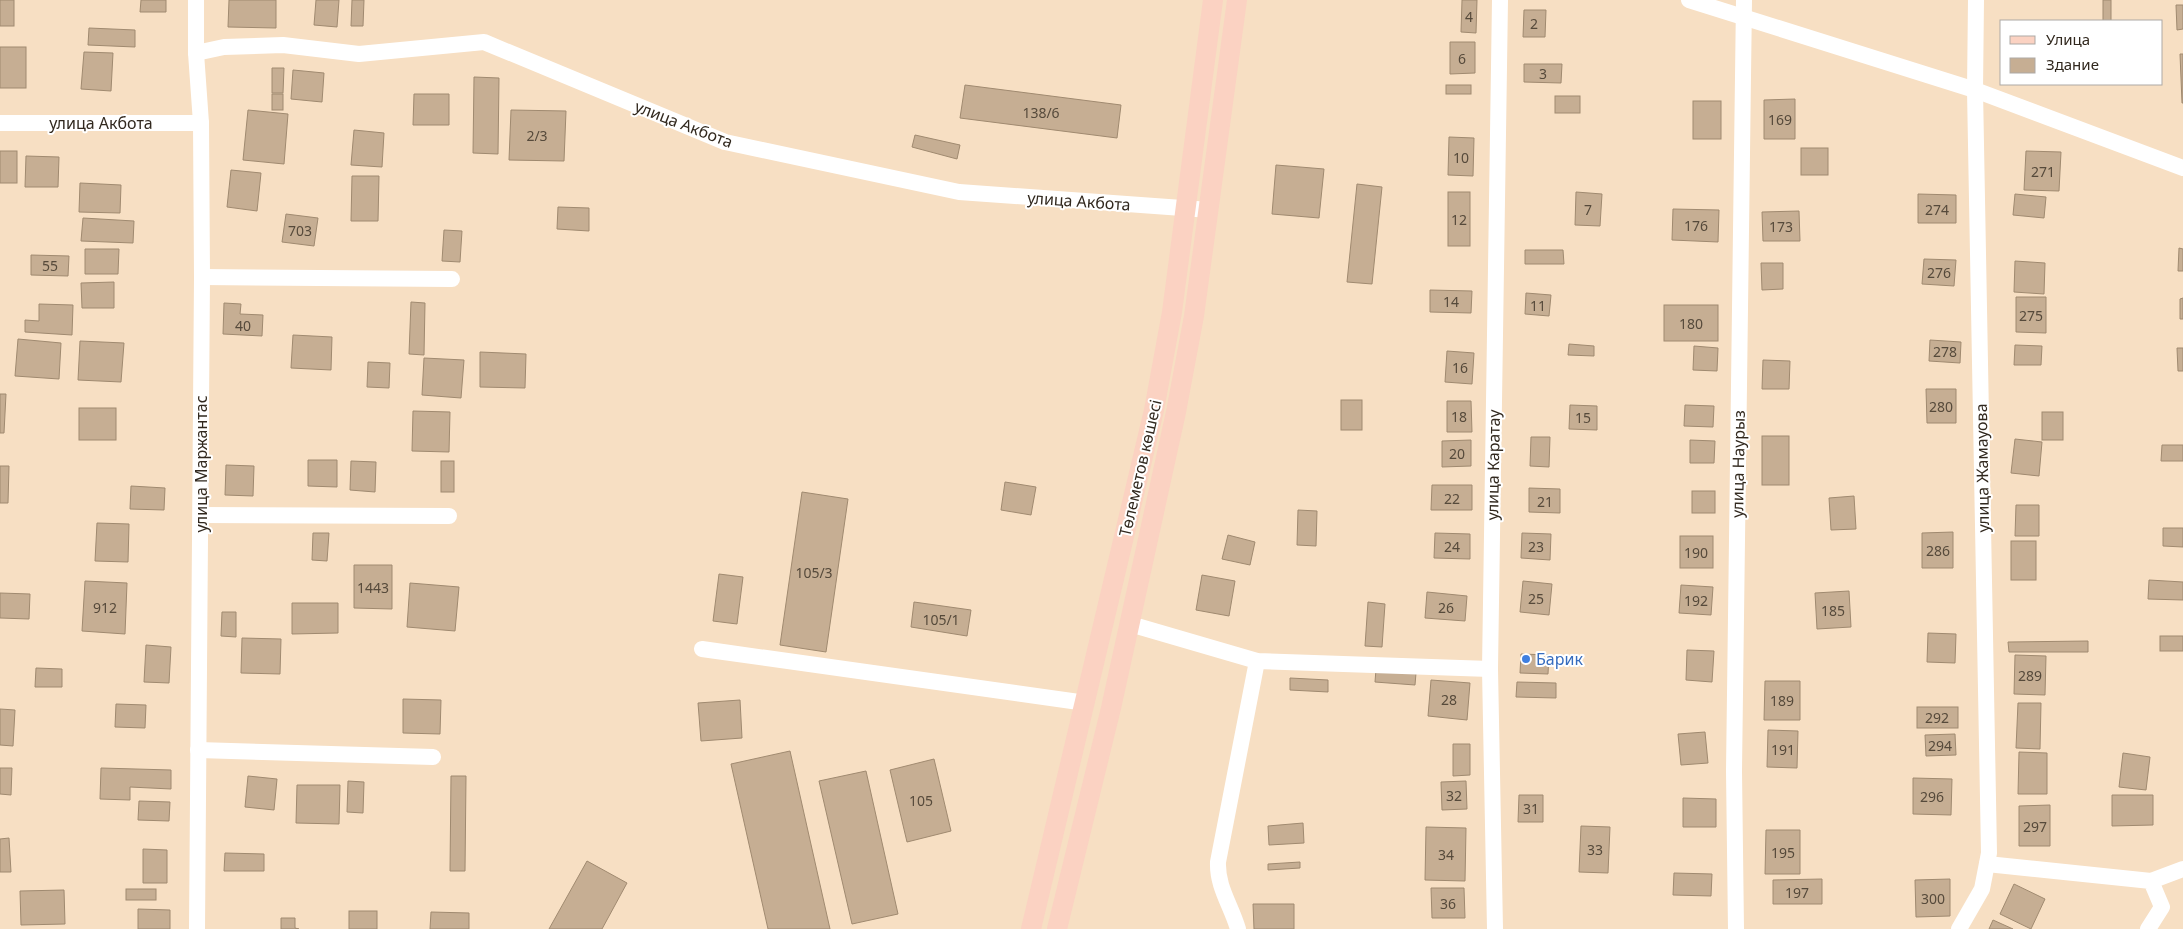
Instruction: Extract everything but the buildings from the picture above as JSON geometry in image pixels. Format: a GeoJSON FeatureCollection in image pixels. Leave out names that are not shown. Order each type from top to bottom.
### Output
{"type":"FeatureCollection","features":[{"type":"Feature","properties":{"kind":"main road","name":"Төлеметов көшесі"},"geometry":{"type":"LineString","coordinates":[[1031,929],[1154,410],[1172,312],[1213,0]]}},
{"type":"Feature","properties":{"kind":"main road","name":"Төлеметов көшесі"},"geometry":{"type":"LineString","coordinates":[[1057,929],[1130,624],[1176,412],[1194,316],[1210,210],[1237,0]]}},
{"type":"Feature","properties":{"kind":"street","name":"улица Маржантас"},"geometry":{"type":"LineString","coordinates":[[196,0],[196,53],[201,123],[202,277],[197,929]]}},
{"type":"Feature","properties":{"kind":"street","name":"улица Каратау"},"geometry":{"type":"LineString","coordinates":[[1495,929],[1490,668],[1500,0]]}},
{"type":"Feature","properties":{"kind":"street"},"geometry":{"type":"LineString","coordinates":[[1689,0],[1975,90],[2183,168]]}},
{"type":"Feature","properties":{"kind":"street","name":"улица Наурыз"},"geometry":{"type":"LineString","coordinates":[[1736,929],[1734,771],[1744,0]]}},
{"type":"Feature","properties":{"kind":"street","name":"улица Жамауова"},"geometry":{"type":"LineString","coordinates":[[1959,929],[1982,889],[1989,843],[1975,90],[1976,0]]}},
{"type":"Feature","properties":{"kind":"street","name":"улица Акбота"},"geometry":{"type":"LineString","coordinates":[[196,53],[224,47],[284,45],[359,54],[484,42],[725,142],[959,192],[1210,210]]}},
{"type":"Feature","properties":{"kind":"street","name":"улица Акбота"},"geometry":{"type":"LineString","coordinates":[[0,123],[201,123]]}},
{"type":"Feature","properties":{"kind":"street"},"geometry":{"type":"LineString","coordinates":[[202,277],[452,280]]}},
{"type":"Feature","properties":{"kind":"street"},"geometry":{"type":"LineString","coordinates":[[201,514],[449,516]]}},
{"type":"Feature","properties":{"kind":"street"},"geometry":{"type":"LineString","coordinates":[[1130,624],[1257,661],[1490,668]]}},
{"type":"Feature","properties":{"kind":"street"},"geometry":{"type":"LineString","coordinates":[[702,649],[1086,703]]}},
{"type":"Feature","properties":{"kind":"street"},"geometry":{"type":"LineString","coordinates":[[1238,929],[1222,893],[1218,875],[1218,862],[1257,661]]}},
{"type":"Feature","properties":{"kind":"street"},"geometry":{"type":"LineString","coordinates":[[198,750],[433,757]]}},
{"type":"Feature","properties":{"kind":"street"},"geometry":{"type":"LineString","coordinates":[[1987,864],[2151,881],[2183,869]]}},
{"type":"Feature","properties":{"kind":"street"},"geometry":{"type":"LineString","coordinates":[[2148,929],[2162,907],[2151,881]]}},
{"type":"Feature","properties":{"kind":"place","name":"Барик"},"geometry":{"type":"Point","coordinates":[1526,659]}}]}
